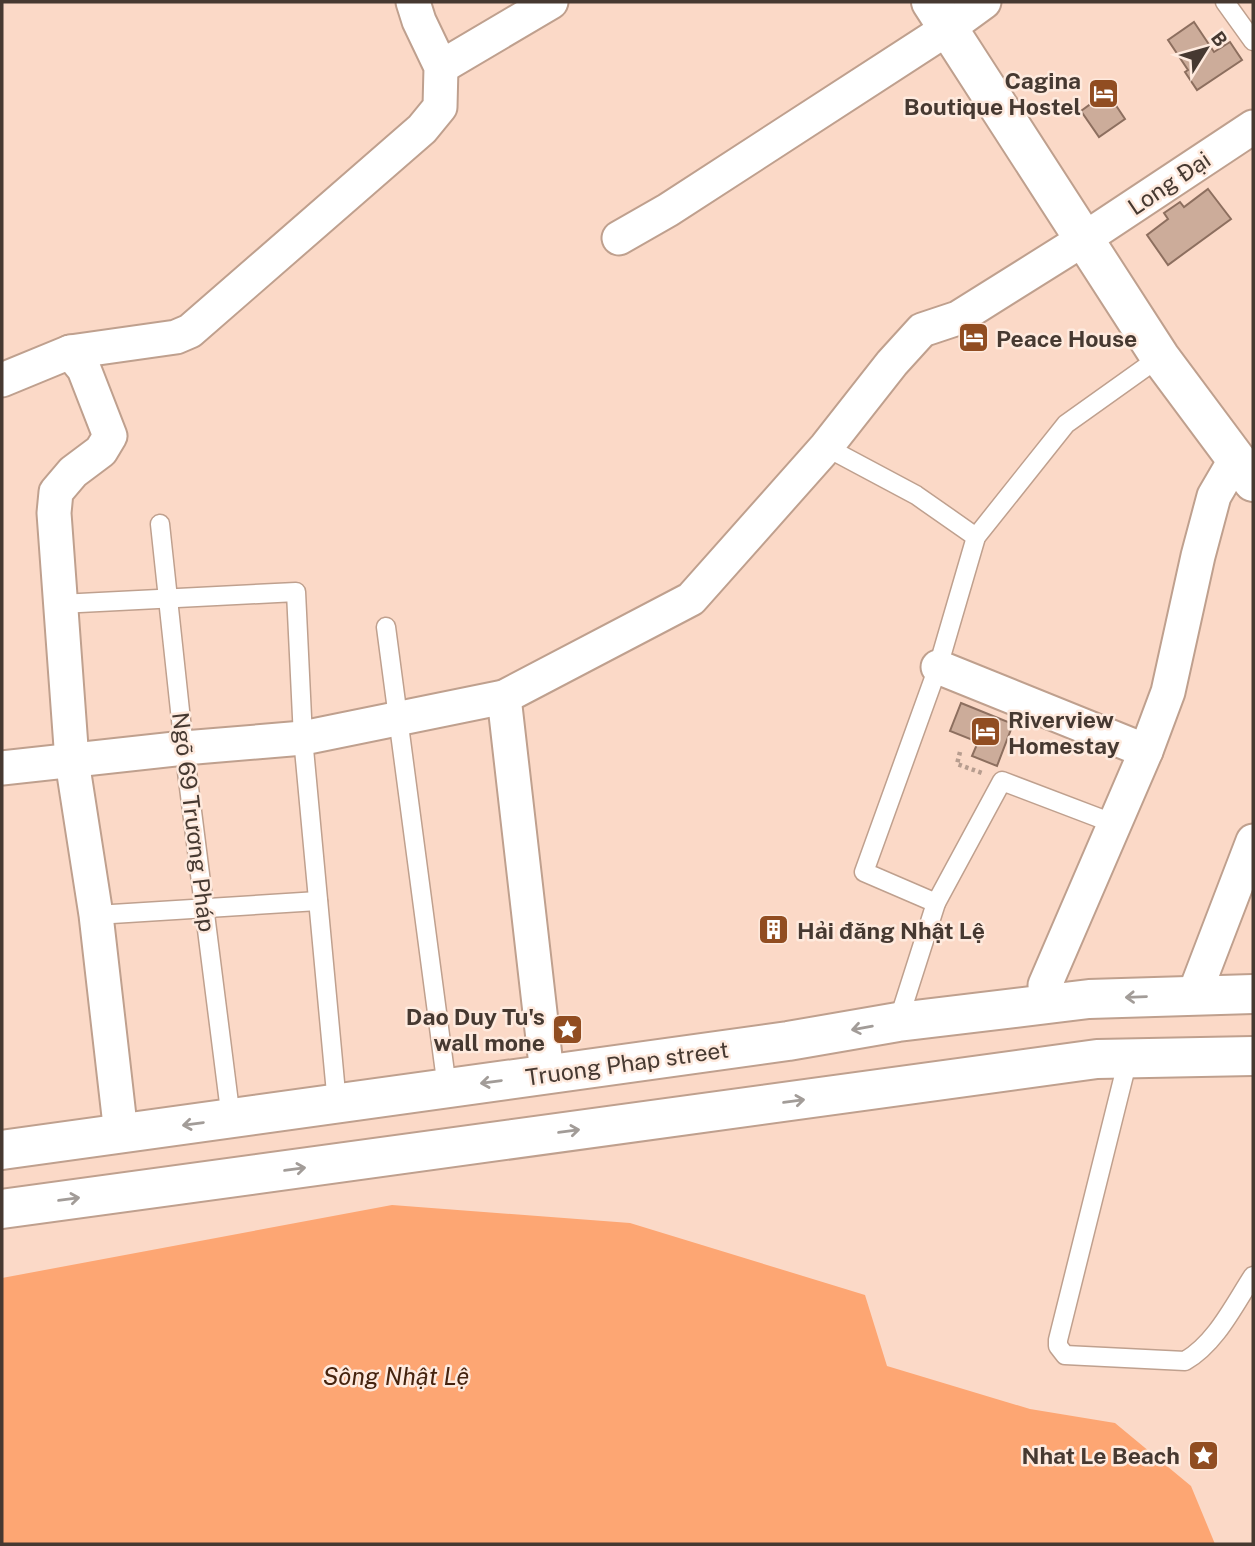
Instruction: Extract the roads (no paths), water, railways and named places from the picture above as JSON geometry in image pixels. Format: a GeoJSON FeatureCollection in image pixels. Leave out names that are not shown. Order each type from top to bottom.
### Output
{"type":"FeatureCollection","features":[{"type":"Feature","properties":{"kind":"main road"},"geometry":{"type":"LineString","coordinates":[[939,15],[1160,357],[1244,471]]}},
{"type":"Feature","properties":{"kind":"main road","name":"Truong Phap street"},"geometry":{"type":"LineString","coordinates":[[2,1150],[788,1041],[898,1022],[1089,999],[1253,994]]}},
{"type":"Feature","properties":{"kind":"main road"},"geometry":{"type":"LineString","coordinates":[[2,1209],[1083,1061],[1253,1056]]}},
{"type":"Feature","properties":{"kind":"street"},"geometry":{"type":"LineString","coordinates":[[3,378],[70,352],[176,337],[190,331],[422,129],[440,107],[441,68],[413,2]]}},
{"type":"Feature","properties":{"kind":"street"},"geometry":{"type":"LineString","coordinates":[[441,68],[551,2]]}},
{"type":"Feature","properties":{"kind":"street"},"geometry":{"type":"LineString","coordinates":[[619,239],[668,209],[939,15],[984,2]]}},
{"type":"Feature","properties":{"kind":"street","name":"Long Đại"},"geometry":{"type":"LineString","coordinates":[[2,768],[303,738],[504,697],[691,599],[826,447],[892,363],[922,330],[958,317],[1084,239],[1253,127]]}},
{"type":"Feature","properties":{"kind":"street"},"geometry":{"type":"LineString","coordinates":[[70,352],[84,369],[110,436],[101,451],[73,472],[57,492],[54,513],[72,761],[96,915],[121,1134]]}},
{"type":"Feature","properties":{"kind":"street"},"geometry":{"type":"LineString","coordinates":[[1048,1004],[1045,985],[1146,751],[1168,692],[1214,496],[1244,471]]}},
{"type":"Feature","properties":{"kind":"street"},"geometry":{"type":"LineString","coordinates":[[938,667],[1146,751]]}},
{"type":"Feature","properties":{"kind":"street"},"geometry":{"type":"LineString","coordinates":[[504,697],[547,1074]]}},
{"type":"Feature","properties":{"kind":"street"},"geometry":{"type":"LineString","coordinates":[[1194,995],[1253,841]]}},
{"type":"Feature","properties":{"kind":"lane"},"geometry":{"type":"LineString","coordinates":[[1225,2],[1253,41]]}},
{"type":"Feature","properties":{"kind":"lane"},"geometry":{"type":"LineString","coordinates":[[936,904],[864,872],[938,667],[976,537],[1066,424],[1160,357]]}},
{"type":"Feature","properties":{"kind":"lane"},"geometry":{"type":"LineString","coordinates":[[826,447],[916,495],[976,537]]}},
{"type":"Feature","properties":{"kind":"lane","name":"Ngõ 69 Trương Pháp"},"geometry":{"type":"LineString","coordinates":[[160,524],[184,748],[231,1119]]}},
{"type":"Feature","properties":{"kind":"lane"},"geometry":{"type":"LineString","coordinates":[[60,604],[296,592],[303,738],[337,1104]]}},
{"type":"Feature","properties":{"kind":"lane"},"geometry":{"type":"LineString","coordinates":[[386,627],[447,1088]]}},
{"type":"Feature","properties":{"kind":"lane"},"geometry":{"type":"LineString","coordinates":[[898,1022],[936,904],[1002,781],[1115,824]]}},
{"type":"Feature","properties":{"kind":"lane"},"geometry":{"type":"LineString","coordinates":[[96,915],[318,901]]}},
{"type":"Feature","properties":{"kind":"lane"},"geometry":{"type":"LineString","coordinates":[[1128,1059],[1058,1346],[1065,1354],[1185,1361],[1196,1355],[1210,1340],[1253,1276]]}},
{"type":"Feature","properties":{"kind":"water","name":"Sông Nhật Lệ"},"geometry":{"type":"Polygon","coordinates":[[[392,1205],[630,1223],[865,1295],[887,1366],[1030,1409],[1115,1423],[1191,1486],[1215,1544],[2,1544],[2,1278],[392,1205]]]}},
{"type":"Feature","properties":{"kind":"place","name":"Cagina Boutique Hostel"},"geometry":{"type":"Point","coordinates":[1104,93]}},
{"type":"Feature","properties":{"kind":"place","name":"Peace House"},"geometry":{"type":"Point","coordinates":[973,338]}},
{"type":"Feature","properties":{"kind":"place","name":"Riverview Homestay"},"geometry":{"type":"Point","coordinates":[985,732]}},
{"type":"Feature","properties":{"kind":"place","name":"Hải đăng Nhật Lệ"},"geometry":{"type":"Point","coordinates":[774,930]}},
{"type":"Feature","properties":{"kind":"place","name":"Dao Duy Tu's wall mone"},"geometry":{"type":"Point","coordinates":[568,1029]}},
{"type":"Feature","properties":{"kind":"place","name":"Nhat Le Beach"},"geometry":{"type":"Point","coordinates":[1203,1455]}}]}
